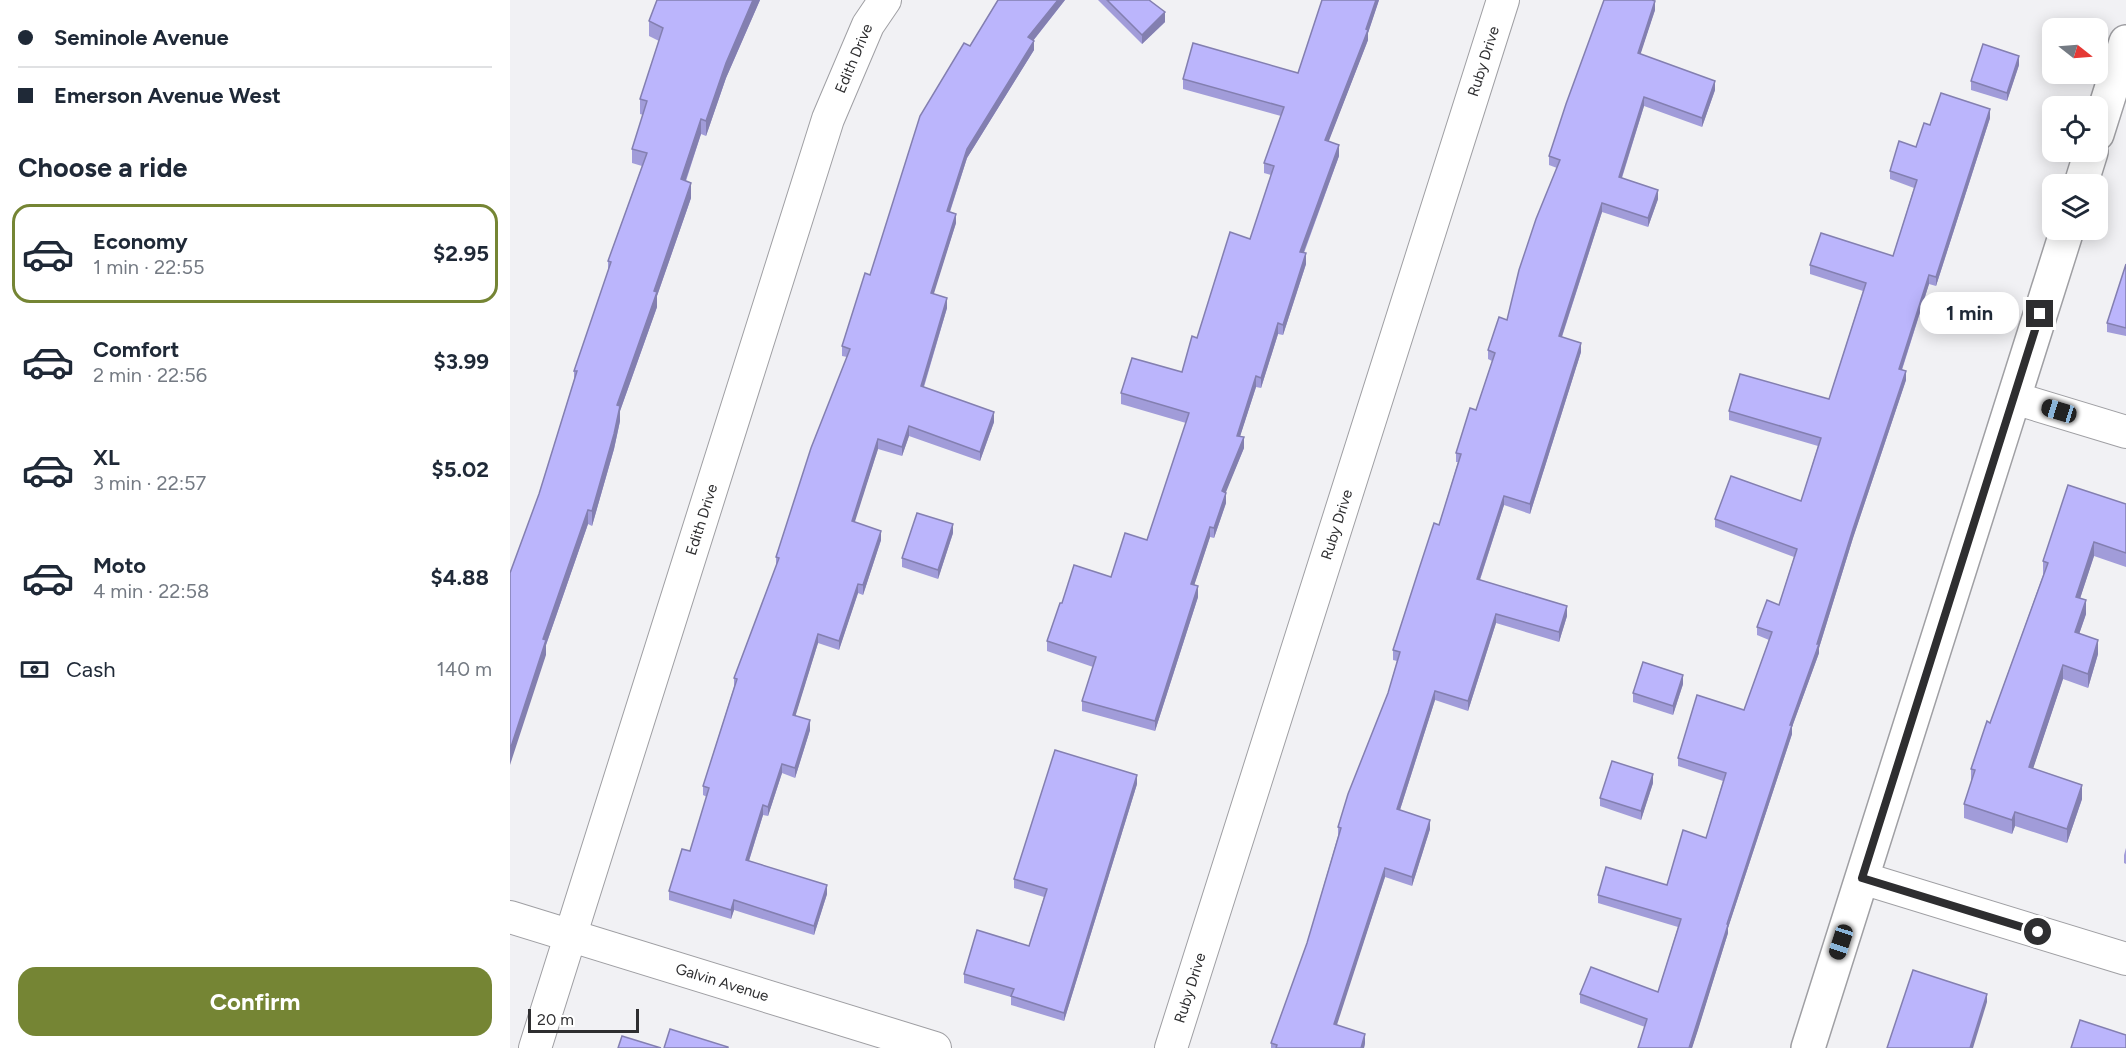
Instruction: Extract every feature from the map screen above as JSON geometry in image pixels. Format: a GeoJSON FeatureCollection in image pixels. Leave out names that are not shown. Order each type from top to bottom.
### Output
{"type":"FeatureCollection","features":[{"type":"Feature","properties":{"kind":"street","name":"Edith Drive"},"geometry":{"type":"LineString","coordinates":[[535,1048],[828,119],[868,25],[885,0]]}},
{"type":"Feature","properties":{"kind":"street","name":"Ruby Drive"},"geometry":{"type":"LineString","coordinates":[[1171,1048],[1503,0]]}},
{"type":"Feature","properties":{"kind":"street"},"geometry":{"type":"LineString","coordinates":[[2108,99],[2126,42]]}},
{"type":"Feature","properties":{"kind":"street"},"geometry":{"type":"LineString","coordinates":[[1808,1048],[2064,240]]}},
{"type":"Feature","properties":{"kind":"street"},"geometry":{"type":"LineString","coordinates":[[2014,398],[2126,432]]}},
{"type":"Feature","properties":{"kind":"street"},"geometry":{"type":"LineString","coordinates":[[1862,878],[2126,959]]}},
{"type":"Feature","properties":{"kind":"street","name":"Galvin Avenue"},"geometry":{"type":"LineString","coordinates":[[510,917],[935,1048]]}},
{"type":"Feature","properties":{"kind":"building"},"geometry":{"type":"Polygon","coordinates":[[[657,0],[753,0],[726,63],[706,121],[701,119],[681,179],[691,183],[654,291],[657,292],[617,405],[620,406],[614,434],[592,511],[588,510],[543,639],[546,640],[510,750],[510,573],[539,494],[577,371],[574,371],[611,262],[608,261],[647,153],[632,149],[647,101],[640,99],[663,28],[649,21],[657,0]]]}},
{"type":"Feature","properties":{"kind":"building"},"geometry":{"type":"Polygon","coordinates":[[[998,0],[1058,0],[1028,37],[1034,41],[967,149],[947,211],[956,214],[931,293],[947,298],[921,386],[994,412],[980,452],[909,426],[902,447],[878,439],[852,521],[881,531],[863,585],[858,584],[839,641],[818,634],[793,715],[810,720],[795,768],[782,764],[768,807],[763,805],[746,860],[827,885],[814,926],[734,900],[731,910],[669,891],[682,849],[690,851],[709,788],[703,786],[737,679],[734,678],[779,558],[776,557],[811,448],[850,349],[842,346],[865,273],[870,275],[920,116],[964,43],[970,46],[998,0]]]}},
{"type":"Feature","properties":{"kind":"building"},"geometry":{"type":"Polygon","coordinates":[[[1107,0],[1149,0],[1165,12],[1142,35],[1107,0]]]}},
{"type":"Feature","properties":{"kind":"building"},"geometry":{"type":"Polygon","coordinates":[[[1322,0],[1376,0],[1366,29],[1368,30],[1325,140],[1339,145],[1300,252],[1306,253],[1283,325],[1278,323],[1261,378],[1256,376],[1237,436],[1244,437],[1222,491],[1226,493],[1214,528],[1210,527],[1191,584],[1198,586],[1155,721],[1082,701],[1096,657],[1047,641],[1074,565],[1111,577],[1125,533],[1147,540],[1189,413],[1121,393],[1132,358],[1182,372],[1192,336],[1197,338],[1230,232],[1250,239],[1274,166],[1264,163],[1284,107],[1183,79],[1193,43],[1298,73],[1322,0]]]}},
{"type":"Feature","properties":{"kind":"building"},"geometry":{"type":"Polygon","coordinates":[[[1604,0],[1655,1],[1638,53],[1715,81],[1702,118],[1644,97],[1619,177],[1658,190],[1648,218],[1602,203],[1559,336],[1581,343],[1530,504],[1504,496],[1477,579],[1567,606],[1559,632],[1496,614],[1468,701],[1435,691],[1397,809],[1430,820],[1412,877],[1385,868],[1334,1024],[1365,1034],[1361,1048],[1276,1048],[1277,1045],[1271,1043],[1307,943],[1341,828],[1338,827],[1348,794],[1388,693],[1400,652],[1393,650],[1434,523],[1439,525],[1461,454],[1456,453],[1470,408],[1476,410],[1495,353],[1488,350],[1499,317],[1507,320],[1519,270],[1536,219],[1560,160],[1549,156],[1604,0]]]}},
{"type":"Feature","properties":{"kind":"building"},"geometry":{"type":"Polygon","coordinates":[[[1983,44],[2019,56],[2007,93],[1971,81],[1983,44]]]}},
{"type":"Feature","properties":{"kind":"building"},"geometry":{"type":"Polygon","coordinates":[[[1941,93],[1990,109],[1936,277],[1929,275],[1899,369],[1906,371],[1853,529],[1817,644],[1819,644],[1790,725],[1792,725],[1689,1048],[1638,1048],[1647,1019],[1580,994],[1591,967],[1658,992],[1681,919],[1598,895],[1606,867],[1667,885],[1683,830],[1706,838],[1726,773],[1678,758],[1697,695],[1744,710],[1772,632],[1757,627],[1767,600],[1779,605],[1797,549],[1715,519],[1731,476],[1801,501],[1821,438],[1729,411],[1740,374],[1829,399],[1866,283],[1810,265],[1821,233],[1893,256],[1917,180],[1890,171],[1899,141],[1916,147],[1924,123],[1930,125],[1941,93]]]}},
{"type":"Feature","properties":{"kind":"building"},"geometry":{"type":"Polygon","coordinates":[[[2126,264],[2126,328],[2107,323],[2126,264]]]}},
{"type":"Feature","properties":{"kind":"building"},"geometry":{"type":"Polygon","coordinates":[[[2068,485],[2126,504],[2126,553],[2094,542],[2076,597],[2086,600],[2075,632],[2098,640],[2088,674],[2063,665],[2029,767],[2082,785],[2067,829],[2015,812],[2012,820],[1964,804],[1975,770],[1971,769],[1987,721],[1990,723],[2048,563],[2043,561],[2068,485]]]}},
{"type":"Feature","properties":{"kind":"building"},"geometry":{"type":"Polygon","coordinates":[[[917,513],[953,524],[938,570],[902,558],[917,513]]]}},
{"type":"Feature","properties":{"kind":"building"},"geometry":{"type":"Polygon","coordinates":[[[1643,662],[1683,675],[1673,706],[1633,693],[1643,662]]]}},
{"type":"Feature","properties":{"kind":"building"},"geometry":{"type":"Polygon","coordinates":[[[1055,750],[1137,775],[1064,1013],[1011,996],[1014,989],[964,974],[977,930],[1029,946],[1047,889],[1014,879],[1055,750]]]}},
{"type":"Feature","properties":{"kind":"building"},"geometry":{"type":"Polygon","coordinates":[[[1612,761],[1653,774],[1641,811],[1600,798],[1612,761]]]}},
{"type":"Feature","properties":{"kind":"building"},"geometry":{"type":"Polygon","coordinates":[[[1913,970],[1987,994],[1970,1048],[1887,1048],[1913,970]]]}},
{"type":"Feature","properties":{"kind":"building"},"geometry":{"type":"Polygon","coordinates":[[[2080,1020],[2126,1035],[2126,1048],[2071,1048],[2080,1020]]]}},
{"type":"Feature","properties":{"kind":"building"},"geometry":{"type":"Polygon","coordinates":[[[670,1029],[728,1047],[728,1048],[664,1048],[670,1029]]]}},
{"type":"Feature","properties":{"kind":"building"},"geometry":{"type":"Polygon","coordinates":[[[622,1036],[661,1048],[618,1048],[622,1036]]]}},
{"type":"Feature","properties":{"kind":"route"},"geometry":{"type":"LineString","coordinates":[[2038,932],[1862,878],[2040,314]]}}]}
